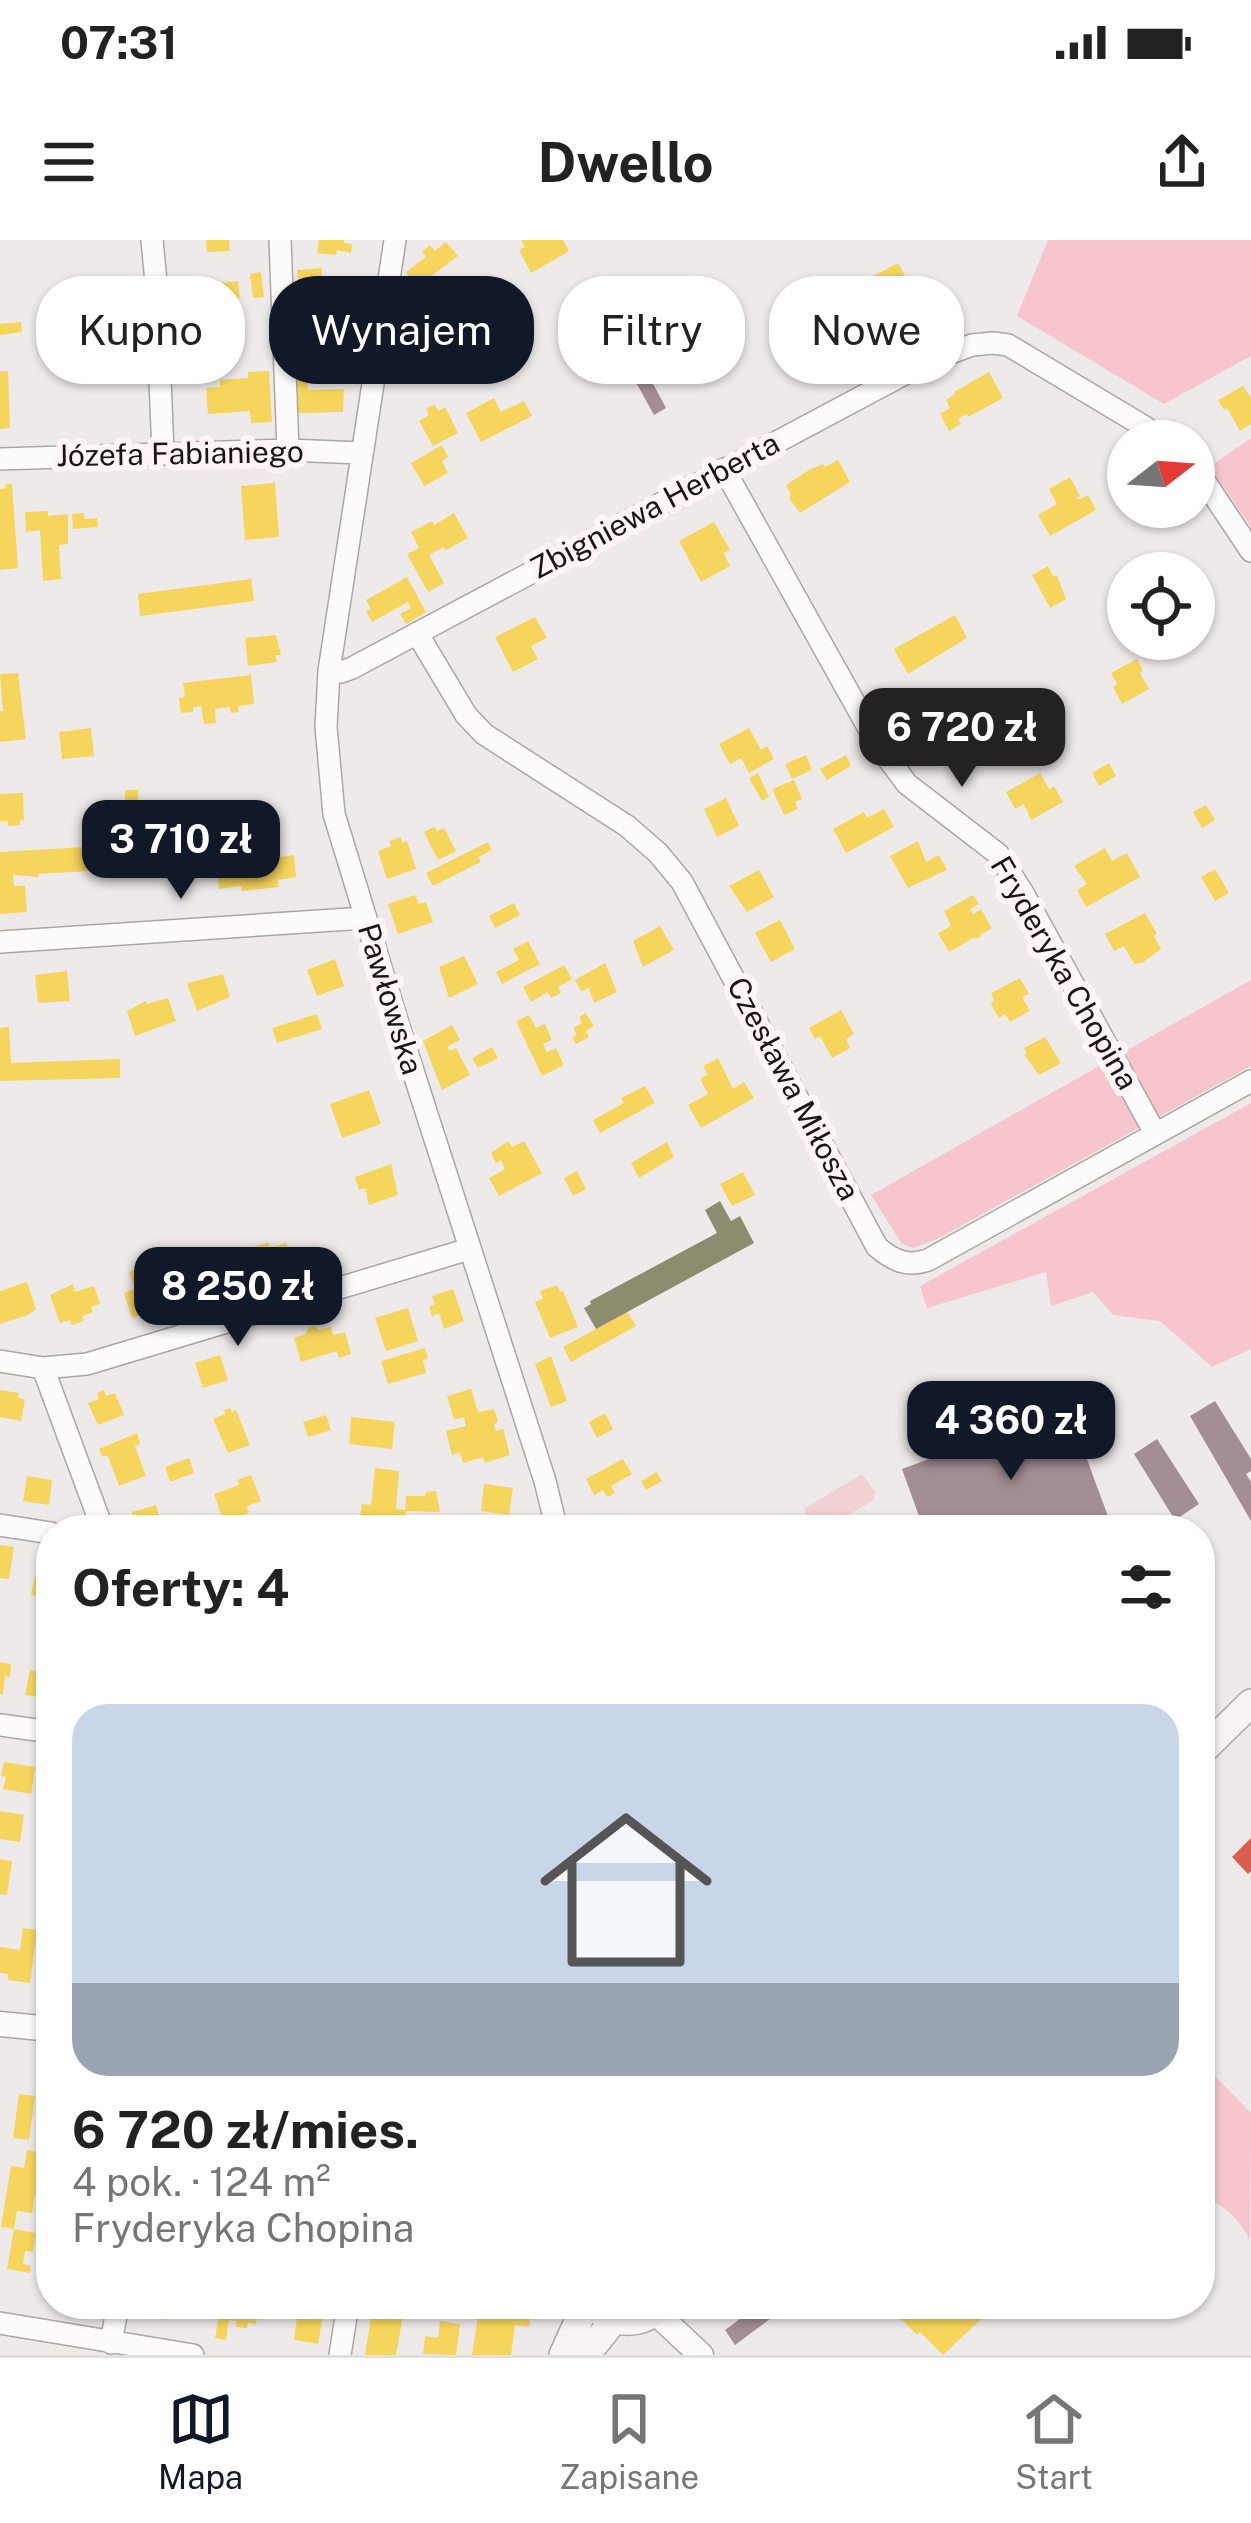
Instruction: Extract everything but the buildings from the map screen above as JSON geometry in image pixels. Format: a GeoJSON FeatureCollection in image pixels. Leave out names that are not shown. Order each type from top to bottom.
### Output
{"type":"FeatureCollection","features":[{"type":"Feature","properties":{"kind":"main road"},"geometry":{"type":"LineString","coordinates":[[1215,1738],[1251,1703]]}},
{"type":"Feature","properties":{"kind":"main road"},"geometry":{"type":"LineString","coordinates":[[563,2355],[590,2319]]}},
{"type":"Feature","properties":{"kind":"main road"},"geometry":{"type":"LineString","coordinates":[[586,2355],[595,2319]]}},
{"type":"Feature","properties":{"kind":"street"},"geometry":{"type":"LineString","coordinates":[[152,240],[163,453]]}},
{"type":"Feature","properties":{"kind":"street"},"geometry":{"type":"LineString","coordinates":[[280,240],[288,450]]}},
{"type":"Feature","properties":{"kind":"street","name":"Pawłowska"},"geometry":{"type":"LineString","coordinates":[[401,243],[361,453],[329,670],[326,728],[334,814],[553,1515]]}},
{"type":"Feature","properties":{"kind":"street","name":"Zbigniewa Herberta"},"geometry":{"type":"LineString","coordinates":[[329,670],[346,670],[929,361],[984,343],[1021,352],[1132,420]]}},
{"type":"Feature","properties":{"kind":"street","name":"Józefa Fabianiego"},"geometry":{"type":"LineString","coordinates":[[0,459],[288,450],[361,453]]}},
{"type":"Feature","properties":{"kind":"street","name":"Fryderyka Chopina"},"geometry":{"type":"LineString","coordinates":[[724,469],[878,746],[907,784],[998,854],[1155,1133]]}},
{"type":"Feature","properties":{"kind":"street"},"geometry":{"type":"LineString","coordinates":[[1215,497],[1251,551]]}},
{"type":"Feature","properties":{"kind":"street","name":"Czesława Miłosza"},"geometry":{"type":"LineString","coordinates":[[417,633],[466,715],[484,734],[627,826],[682,882],[877,1247],[903,1264],[928,1260],[1251,1081]]}},
{"type":"Feature","properties":{"kind":"street"},"geometry":{"type":"LineString","coordinates":[[0,942],[365,918]]}},
{"type":"Feature","properties":{"kind":"street"},"geometry":{"type":"LineString","coordinates":[[0,1360],[43,1368],[87,1364],[469,1250]]}},
{"type":"Feature","properties":{"kind":"street"},"geometry":{"type":"LineString","coordinates":[[43,1368],[97,1515]]}},
{"type":"Feature","properties":{"kind":"street"},"geometry":{"type":"LineString","coordinates":[[0,1525],[36,1531]]}},
{"type":"Feature","properties":{"kind":"street"},"geometry":{"type":"LineString","coordinates":[[0,1725],[36,1730]]}},
{"type":"Feature","properties":{"kind":"street"},"geometry":{"type":"LineString","coordinates":[[0,2024],[36,2028]]}},
{"type":"Feature","properties":{"kind":"street"},"geometry":{"type":"LineString","coordinates":[[111,2343],[115,2319]]}},
{"type":"Feature","properties":{"kind":"street"},"geometry":{"type":"LineString","coordinates":[[340,2355],[346,2319]]}},
{"type":"Feature","properties":{"kind":"street"},"geometry":{"type":"LineString","coordinates":[[669,2319],[700,2355]]}},
{"type":"Feature","properties":{"kind":"street"},"geometry":{"type":"LineString","coordinates":[[0,2323],[193,2355]]}},
{"type":"Feature","properties":{"kind":"shaded area"},"geometry":{"type":"Polygon","coordinates":[[[1048,240],[1251,240],[1251,356],[1164,404],[1017,316],[1048,240]]]}},
{"type":"Feature","properties":{"kind":"shaded area"},"geometry":{"type":"Polygon","coordinates":[[[1251,438],[1251,527],[1215,476],[1215,463],[1251,438]]]}},
{"type":"Feature","properties":{"kind":"shaded area"},"geometry":{"type":"Polygon","coordinates":[[[1251,980],[1251,1066],[937,1239],[913,1248],[902,1244],[871,1195],[1251,980]]]}},
{"type":"Feature","properties":{"kind":"shaded area"},"geometry":{"type":"Polygon","coordinates":[[[1251,1103],[1251,1349],[1212,1367],[1160,1321],[1113,1315],[1093,1292],[1051,1306],[1046,1272],[927,1308],[920,1286],[1251,1103]]]}},
{"type":"Feature","properties":{"kind":"shaded area"},"geometry":{"type":"Polygon","coordinates":[[[862,1474],[875,1492],[874,1500],[848,1515],[806,1515],[805,1508],[862,1474]]]}},
{"type":"Feature","properties":{"kind":"shaded area"},"geometry":{"type":"Polygon","coordinates":[[[1215,2076],[1251,2113],[1250,2240],[1217,2204],[1215,2076]]]}}]}
